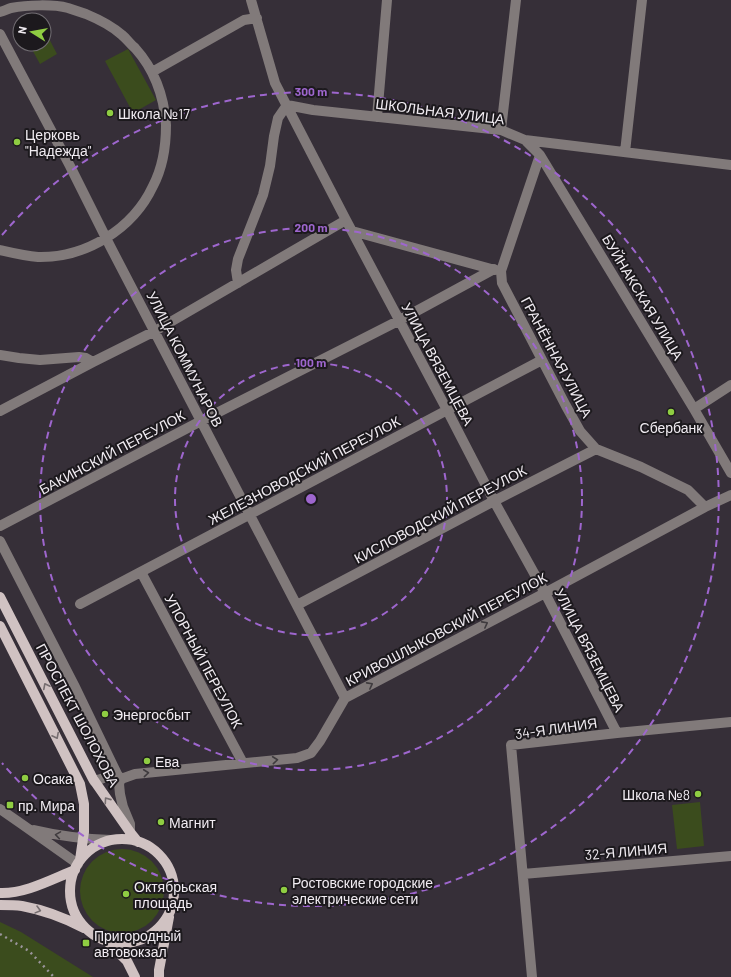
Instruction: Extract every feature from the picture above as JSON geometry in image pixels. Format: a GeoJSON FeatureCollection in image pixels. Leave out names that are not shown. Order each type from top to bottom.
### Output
{"type":"FeatureCollection","features":[{"type":"Feature","properties":{"kind":"main road","name":"ПРОСПЕКТ ШОЛОХОВА"},"geometry":{"type":"LineString","coordinates":[[0,596],[94,780],[138,842]]}},
{"type":"Feature","properties":{"kind":"main road","name":"ПРОСПЕКТ ШОЛОХОВА"},"geometry":{"type":"LineString","coordinates":[[0,626],[80,784],[84,804],[83,839],[78,865]]}},
{"type":"Feature","properties":{"kind":"main road"},"geometry":{"type":"LineString","coordinates":[[88,930],[76,916],[71,901],[70,888],[72,878],[78,865],[89,851],[99,844],[111,840],[124,839],[138,842],[149,847],[160,855],[171,872],[174,883],[174,895],[159,970],[159,977]]}},
{"type":"Feature","properties":{"kind":"main road"},"geometry":{"type":"LineString","coordinates":[[0,892],[17,892],[48,881],[78,865]]}},
{"type":"Feature","properties":{"kind":"main road"},"geometry":{"type":"LineString","coordinates":[[0,904],[35,909],[70,921],[106,940],[120,943],[142,939],[157,930],[164,922],[170,911]]}},
{"type":"Feature","properties":{"kind":"main road"},"geometry":{"type":"LineString","coordinates":[[106,940],[127,961],[135,977]]}},
{"type":"Feature","properties":{"kind":"street","name":"УЛИЦА ВЯЗЕМЦЕВА"},"geometry":{"type":"LineString","coordinates":[[252,0],[275,83],[494,501],[545,593],[618,733]]}},
{"type":"Feature","properties":{"kind":"street"},"geometry":{"type":"LineString","coordinates":[[377,117],[387,0]]}},
{"type":"Feature","properties":{"kind":"street"},"geometry":{"type":"LineString","coordinates":[[501,130],[516,0]]}},
{"type":"Feature","properties":{"kind":"street"},"geometry":{"type":"LineString","coordinates":[[625,152],[642,0]]}},
{"type":"Feature","properties":{"kind":"street"},"geometry":{"type":"LineString","coordinates":[[0,12],[11,8],[40,5],[68,8],[98,19],[122,35],[141,56],[152,72],[159,88],[165,112],[166,138],[162,163],[154,186],[141,206],[122,227],[106,238],[89,247],[59,255],[39,257],[0,250]]}},
{"type":"Feature","properties":{"kind":"street"},"geometry":{"type":"LineString","coordinates":[[152,72],[244,20],[257,18]]}},
{"type":"Feature","properties":{"kind":"street","name":"УЛИЦА КОММУНАРОВ"},"geometry":{"type":"LineString","coordinates":[[0,34],[64,154],[154,331],[345,698]]}},
{"type":"Feature","properties":{"kind":"street"},"geometry":{"type":"LineString","coordinates":[[238,283],[236,270],[238,259],[263,195],[270,166],[278,118],[287,106]]}},
{"type":"Feature","properties":{"kind":"street","name":"ШКОЛЬНАЯ УЛИЦА"},"geometry":{"type":"LineString","coordinates":[[287,106],[501,130],[525,140],[731,165]]}},
{"type":"Feature","properties":{"kind":"street","name":"БУЙНАКСКАЯ УЛИЦА"},"geometry":{"type":"LineString","coordinates":[[525,140],[540,155],[694,409],[731,473]]}},
{"type":"Feature","properties":{"kind":"street"},"geometry":{"type":"LineString","coordinates":[[352,231],[497,270],[540,155]]}},
{"type":"Feature","properties":{"kind":"street"},"geometry":{"type":"LineString","coordinates":[[0,411],[154,331],[346,220]]}},
{"type":"Feature","properties":{"kind":"street","name":"БАКИНСКИЙ ПЕРЕУЛОК"},"geometry":{"type":"LineString","coordinates":[[0,526],[201,421],[497,270]]}},
{"type":"Feature","properties":{"kind":"street","name":"ГРАНЁННАЯ УЛИЦА"},"geometry":{"type":"LineString","coordinates":[[497,270],[502,283],[580,431],[596,449],[641,467],[688,490],[705,507]]}},
{"type":"Feature","properties":{"kind":"street"},"geometry":{"type":"LineString","coordinates":[[0,355],[40,360],[79,357],[86,358],[93,362]]}},
{"type":"Feature","properties":{"kind":"street","name":"ЖЕЛЕЗНОВОДСКИЙ ПЕРЕУЛОК"},"geometry":{"type":"LineString","coordinates":[[80,604],[542,360]]}},
{"type":"Feature","properties":{"kind":"street"},"geometry":{"type":"LineString","coordinates":[[694,409],[731,385]]}},
{"type":"Feature","properties":{"kind":"street","name":"КИСЛОВОДСКИЙ ПЕРЕУЛОК"},"geometry":{"type":"LineString","coordinates":[[297,605],[596,449]]}},
{"type":"Feature","properties":{"kind":"street","name":"КРИВОШЛЫКОВСКИЙ ПЕРЕУЛОК"},"geometry":{"type":"LineString","coordinates":[[94,780],[135,774],[297,758],[311,753],[320,741],[345,698],[705,507],[731,495]]}},
{"type":"Feature","properties":{"kind":"street"},"geometry":{"type":"LineString","coordinates":[[0,541],[119,776],[120,794],[123,807],[130,824],[130,832]]}},
{"type":"Feature","properties":{"kind":"street","name":"УПОРНЫЙ ПЕРЕУЛОК"},"geometry":{"type":"LineString","coordinates":[[140,572],[243,764]]}},
{"type":"Feature","properties":{"kind":"street","name":"34-Я ЛИНИЯ"},"geometry":{"type":"LineString","coordinates":[[523,874],[511,745],[731,722]]}},
{"type":"Feature","properties":{"kind":"street"},"geometry":{"type":"LineString","coordinates":[[0,809],[78,865]]}},
{"type":"Feature","properties":{"kind":"street"},"geometry":{"type":"LineString","coordinates":[[28,828],[53,835],[83,839],[111,840]]}},
{"type":"Feature","properties":{"kind":"street","name":"32-Я ЛИНИЯ"},"geometry":{"type":"LineString","coordinates":[[523,874],[731,856]]}},
{"type":"Feature","properties":{"kind":"street"},"geometry":{"type":"LineString","coordinates":[[523,874],[532,977]]}},
{"type":"Feature","properties":{"kind":"green space"},"geometry":{"type":"Polygon","coordinates":[[[52,44],[57,54],[40,64],[33,52],[52,52],[52,44]]]}},
{"type":"Feature","properties":{"kind":"green space"},"geometry":{"type":"Polygon","coordinates":[[[128,49],[156,100],[133,113],[105,61],[128,49]]]}},
{"type":"Feature","properties":{"kind":"green space"},"geometry":{"type":"Polygon","coordinates":[[[700,802],[704,846],[677,849],[672,805],[700,802]]]}},
{"type":"Feature","properties":{"kind":"green space"},"geometry":{"type":"Polygon","coordinates":[[[122,849],[138,852],[152,861],[161,875],[164,891],[161,907],[152,921],[138,930],[122,933],[106,930],[92,921],[83,907],[80,891],[83,875],[92,861],[106,852],[122,849]]]}},
{"type":"Feature","properties":{"kind":"green space"},"geometry":{"type":"Polygon","coordinates":[[[0,922],[21,932],[93,977],[0,977],[0,922]]]}},
{"type":"Feature","properties":{"kind":"railway"},"geometry":{"type":"LineString","coordinates":[[0,934],[29,951],[54,977]]}},
{"type":"Feature","properties":{"kind":"place","name":"Школа №17"},"geometry":{"type":"Point","coordinates":[110,113]}},
{"type":"Feature","properties":{"kind":"place","name":"Церковь \"Надежда\""},"geometry":{"type":"Point","coordinates":[17,142]}},
{"type":"Feature","properties":{"kind":"place","name":"Сбербанк"},"geometry":{"type":"Point","coordinates":[671,412]}},
{"type":"Feature","properties":{"kind":"place","name":"Энергосбыт"},"geometry":{"type":"Point","coordinates":[105,714]}},
{"type":"Feature","properties":{"kind":"place","name":"Ева"},"geometry":{"type":"Point","coordinates":[147,761]}},
{"type":"Feature","properties":{"kind":"place","name":"Осака"},"geometry":{"type":"Point","coordinates":[25,778]}},
{"type":"Feature","properties":{"kind":"place","name":"Школа №8"},"geometry":{"type":"Point","coordinates":[698,794]}},
{"type":"Feature","properties":{"kind":"place","name":"пр. Мира"},"geometry":{"type":"Point","coordinates":[10,805]}},
{"type":"Feature","properties":{"kind":"place","name":"Магнит"},"geometry":{"type":"Point","coordinates":[161,822]}},
{"type":"Feature","properties":{"kind":"place","name":"Ростовские городские электрические сети"},"geometry":{"type":"Point","coordinates":[284,890]}},
{"type":"Feature","properties":{"kind":"place","name":"Октябрьская площадь"},"geometry":{"type":"Point","coordinates":[126,894]}},
{"type":"Feature","properties":{"kind":"place","name":"Пригородный автовокзал"},"geometry":{"type":"Point","coordinates":[86,943]}}]}
